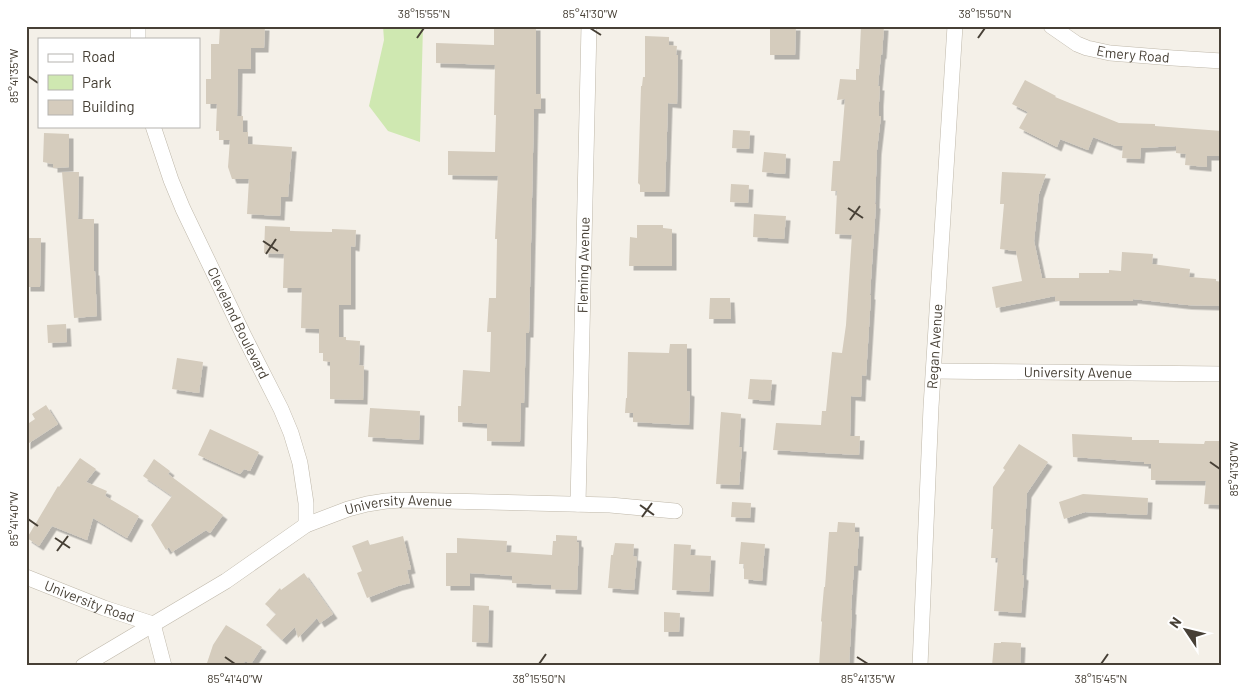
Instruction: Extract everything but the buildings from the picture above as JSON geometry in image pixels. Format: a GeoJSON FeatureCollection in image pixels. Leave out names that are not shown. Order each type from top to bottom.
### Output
{"type":"FeatureCollection","features":[{"type":"Feature","properties":{"kind":"street","name":"Fleming Avenue"},"geometry":{"type":"LineString","coordinates":[[578,504],[590,26]]}},
{"type":"Feature","properties":{"kind":"street","name":"Regan Avenue"},"geometry":{"type":"LineString","coordinates":[[920,666],[934,370],[955,26]]}},
{"type":"Feature","properties":{"kind":"street","name":"Emery Road"},"geometry":{"type":"LineString","coordinates":[[1051,26],[1077,44],[1087,48],[1173,58],[1222,61]]}},
{"type":"Feature","properties":{"kind":"street","name":"Cleveland Boulevard"},"geometry":{"type":"LineString","coordinates":[[154,128],[183,209],[291,433],[300,463],[306,503],[306,525]]}},
{"type":"Feature","properties":{"kind":"street","name":"University Avenue"},"geometry":{"type":"LineString","coordinates":[[934,370],[1222,374]]}},
{"type":"Feature","properties":{"kind":"street","name":"University Avenue"},"geometry":{"type":"LineString","coordinates":[[83,666],[226,581],[306,525],[348,509],[386,501],[403,500],[610,505],[676,511]]}},
{"type":"Feature","properties":{"kind":"street","name":"University Road"},"geometry":{"type":"LineString","coordinates":[[26,577],[104,608],[153,624]]}},
{"type":"Feature","properties":{"kind":"street"},"geometry":{"type":"LineString","coordinates":[[153,624],[164,666]]}},
{"type":"Feature","properties":{"kind":"green space"},"geometry":{"type":"Polygon","coordinates":[[[383,26],[423,26],[420,142],[388,131],[369,106],[384,40],[383,26]]]}}]}
